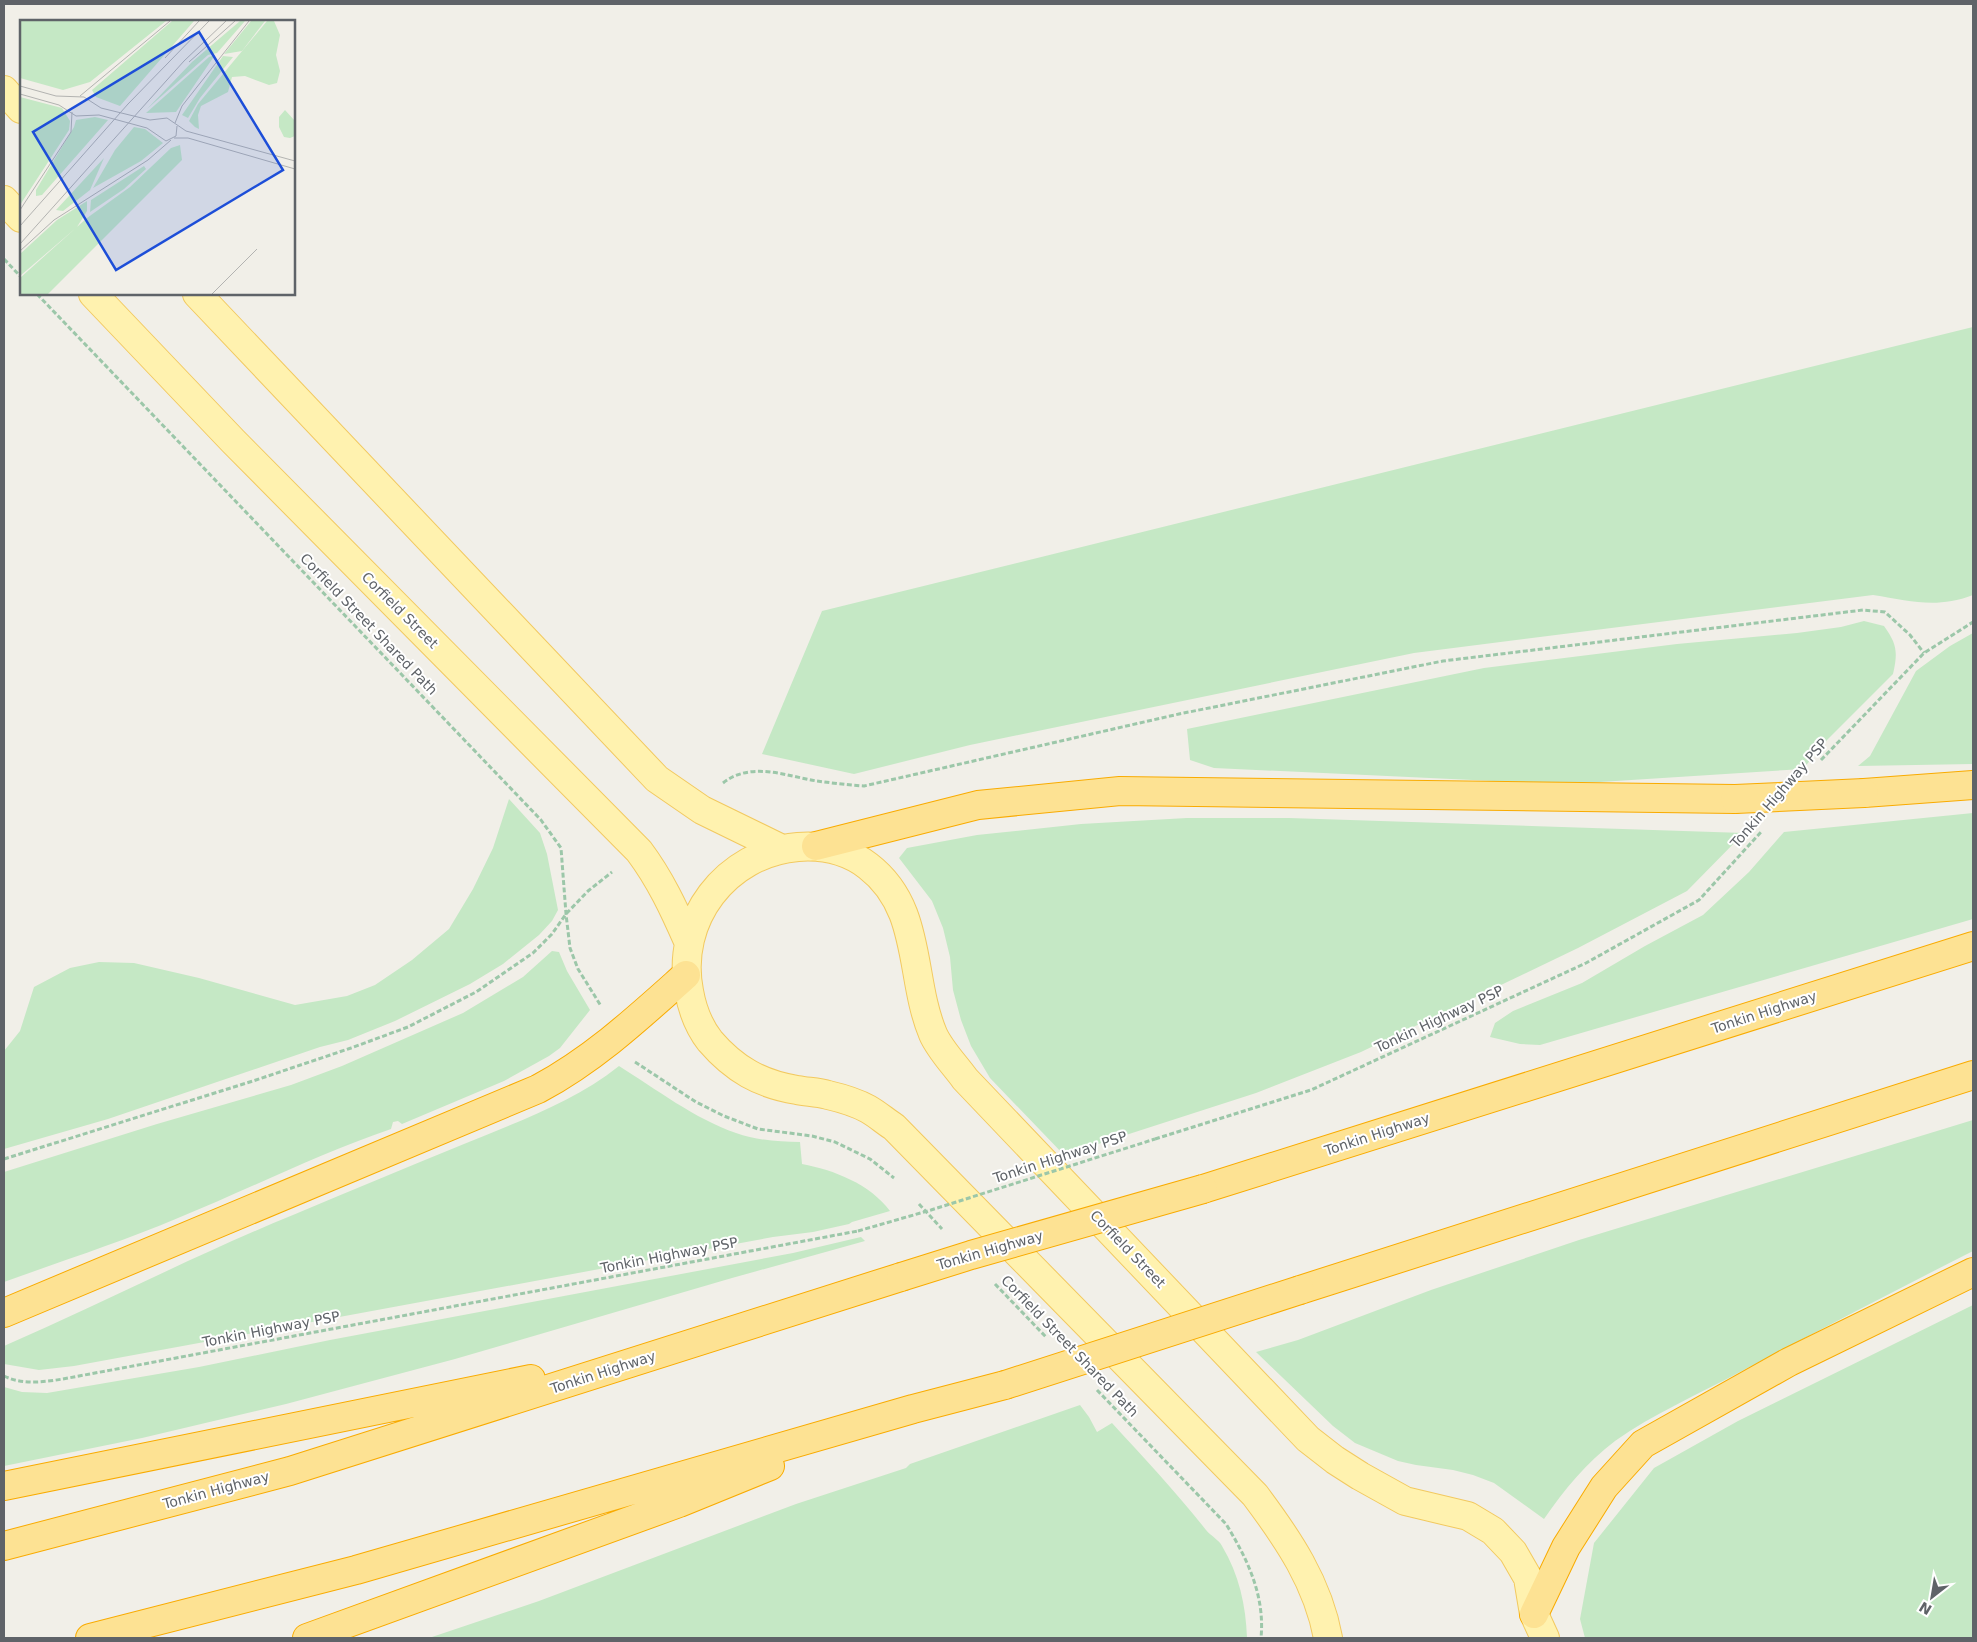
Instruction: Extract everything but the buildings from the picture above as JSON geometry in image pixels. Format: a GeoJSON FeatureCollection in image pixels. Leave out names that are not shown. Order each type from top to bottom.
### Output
{"type":"FeatureCollection","features":[{"type":"Feature","properties":{"kind":"highway"},"geometry":{"type":"LineString","coordinates":[[816,846],[978,805],[1120,791],[1735,799],[1864,793],[1973,785]]}},
{"type":"Feature","properties":{"kind":"highway","name":"Tonkin Highway"},"geometry":{"type":"LineString","coordinates":[[4,1546],[290,1471],[901,1276],[1203,1189],[1973,946]]}},
{"type":"Feature","properties":{"kind":"highway"},"geometry":{"type":"LineString","coordinates":[[4,1313],[538,1089],[566,1074],[618,1036],[686,975]]}},
{"type":"Feature","properties":{"kind":"highway"},"geometry":{"type":"LineString","coordinates":[[90,1638],[356,1570],[913,1409],[1005,1385],[1973,1075]]}},
{"type":"Feature","properties":{"kind":"highway"},"geometry":{"type":"LineString","coordinates":[[1531,1626],[1566,1547],[1604,1487],[1643,1444],[1790,1362],[1973,1272]]}},
{"type":"Feature","properties":{"kind":"highway"},"geometry":{"type":"LineString","coordinates":[[4,1486],[670,1350]]}},
{"type":"Feature","properties":{"kind":"highway"},"geometry":{"type":"LineString","coordinates":[[307,1638],[679,1503],[913,1409]]}},
{"type":"Feature","properties":{"kind":"main road"},"geometry":{"type":"LineString","coordinates":[[4,90],[20,107]]}},
{"type":"Feature","properties":{"kind":"main road"},"geometry":{"type":"LineString","coordinates":[[4,200],[20,217]]}},
{"type":"Feature","properties":{"kind":"main road","name":"Corfield Street"},"geometry":{"type":"LineString","coordinates":[[94,295],[233,441],[639,851],[671,901],[688,941]]}},
{"type":"Feature","properties":{"kind":"main road"},"geometry":{"type":"LineString","coordinates":[[198,295],[657,779],[702,810],[782,849]]}},
{"type":"Feature","properties":{"kind":"main road","name":"Corfield Street"},"geometry":{"type":"LineString","coordinates":[[1328,1638],[1323,1614],[1290,1545],[1248,1488],[894,1128],[868,1109],[827,1094],[796,1090],[762,1082],[732,1064],[709,1039],[692,1008],[686,975],[688,941],[701,909],[722,881],[749,861],[782,849],[816,846],[845,852],[868,866],[890,887],[904,914],[925,1010],[934,1036],[965,1079],[1308,1439],[1360,1476],[1405,1501],[1468,1516],[1493,1531],[1514,1552],[1528,1578],[1531,1626],[1545,1638]]}},
{"type":"Feature","properties":{"kind":"path"},"geometry":{"type":"LineString","coordinates":[[4,259],[20,276]]}},
{"type":"Feature","properties":{"kind":"path","name":"Corfield Street Shared Path"},"geometry":{"type":"LineString","coordinates":[[38,295],[541,820],[561,848],[570,948],[575,962],[591,992],[607,1011]]}},
{"type":"Feature","properties":{"kind":"path","name":"Tonkin Highway PSP"},"geometry":{"type":"LineString","coordinates":[[1816,767],[1924,653],[1973,622]]}},
{"type":"Feature","properties":{"kind":"path","name":"Tonkin Highway PSP"},"geometry":{"type":"LineString","coordinates":[[4,1376],[31,1382],[63,1379],[858,1231],[931,1210],[1311,1090],[1586,963],[1699,900],[1765,827]]}},
{"type":"Feature","properties":{"kind":"path"},"geometry":{"type":"LineString","coordinates":[[630,1057],[637,1064],[687,1096],[724,1116],[758,1129],[812,1136],[835,1142],[870,1159],[898,1182]]}},
{"type":"Feature","properties":{"kind":"path"},"geometry":{"type":"LineString","coordinates":[[918,1203],[946,1232]]}},
{"type":"Feature","properties":{"kind":"path","name":"Corfield Street Shared Path"},"geometry":{"type":"LineString","coordinates":[[994,1282],[1048,1339]]}},
{"type":"Feature","properties":{"kind":"path","name":"Corfield Street Shared Path"},"geometry":{"type":"LineString","coordinates":[[1096,1389],[1226,1524],[1239,1545],[1255,1581],[1263,1620],[1261,1638]]}},
{"type":"Feature","properties":{"kind":"green space"},"geometry":{"type":"Polygon","coordinates":[[[1973,327],[1973,595],[1935,603],[1873,595],[1414,653],[970,745],[854,774],[762,754],[822,611],[1973,327]]]}},
{"type":"Feature","properties":{"kind":"green space"},"geometry":{"type":"Polygon","coordinates":[[[1864,621],[1884,626],[1892,638],[1896,654],[1893,674],[1827,740],[1803,769],[1600,782],[1538,783],[1214,768],[1190,760],[1187,729],[1484,668],[1677,644],[1797,633],[1841,627],[1864,621]]]}},
{"type":"Feature","properties":{"kind":"green space"},"geometry":{"type":"Polygon","coordinates":[[[1973,633],[1973,764],[1858,766],[1870,756],[1916,671],[1950,646],[1973,633]]]}},
{"type":"Feature","properties":{"kind":"green space"},"geometry":{"type":"Polygon","coordinates":[[[509,799],[540,833],[547,854],[558,910],[552,921],[539,935],[503,964],[470,984],[395,1021],[348,1040],[320,1047],[108,1119],[4,1149],[4,1051],[20,1031],[34,987],[70,968],[99,962],[134,963],[199,978],[295,1005],[347,996],[375,985],[412,960],[449,929],[473,889],[493,848],[509,799]]]}},
{"type":"Feature","properties":{"kind":"green space"},"geometry":{"type":"Polygon","coordinates":[[[1973,813],[1973,919],[1540,1045],[1520,1044],[1490,1037],[1495,1023],[1513,1011],[1582,983],[1703,915],[1749,872],[1784,832],[1973,813]]]}},
{"type":"Feature","properties":{"kind":"green space"},"geometry":{"type":"Polygon","coordinates":[[[1187,818],[1289,818],[1744,833],[1687,891],[1578,948],[1361,1052],[1256,1093],[1064,1155],[990,1078],[971,1046],[961,1020],[953,990],[950,957],[943,928],[932,901],[899,858],[907,848],[977,835],[1081,824],[1187,818]]]}},
{"type":"Feature","properties":{"kind":"green space"},"geometry":{"type":"Polygon","coordinates":[[[552,951],[559,952],[567,971],[590,1010],[560,1048],[549,1056],[504,1081],[402,1124],[398,1121],[393,1122],[391,1129],[310,1160],[157,1227],[4,1282],[4,1172],[157,1124],[291,1085],[342,1066],[463,1013],[523,977],[552,951]]]}},
{"type":"Feature","properties":{"kind":"green space"},"geometry":{"type":"Polygon","coordinates":[[[619,1066],[691,1112],[721,1127],[760,1139],[800,1142],[802,1164],[839,1174],[851,1180],[872,1193],[890,1211],[849,1224],[813,1232],[773,1237],[74,1366],[39,1370],[4,1364],[4,1346],[256,1230],[504,1128],[564,1101],[602,1079],[619,1066]]]}},
{"type":"Feature","properties":{"kind":"green space"},"geometry":{"type":"Polygon","coordinates":[[[1973,1120],[1973,1251],[1644,1422],[1615,1441],[1586,1467],[1544,1519],[1494,1483],[1453,1470],[1398,1461],[1355,1443],[1333,1426],[1256,1352],[1298,1340],[1431,1290],[1579,1240],[1973,1120]]]}},
{"type":"Feature","properties":{"kind":"green space"},"geometry":{"type":"Polygon","coordinates":[[[861,1237],[865,1241],[455,1359],[286,1404],[142,1438],[4,1466],[4,1387],[22,1392],[47,1393],[199,1367],[330,1340],[793,1253],[861,1237]]]}},
{"type":"Feature","properties":{"kind":"green space"},"geometry":{"type":"Polygon","coordinates":[[[1973,1305],[1973,1638],[1585,1638],[1580,1619],[1594,1543],[1654,1468],[1738,1421],[1973,1305]]]}},
{"type":"Feature","properties":{"kind":"green space"},"geometry":{"type":"Polygon","coordinates":[[[1080,1405],[1097,1432],[1112,1423],[1172,1489],[1206,1530],[1221,1544],[1237,1579],[1245,1614],[1247,1638],[429,1638],[539,1601],[796,1504],[906,1468],[910,1464],[1080,1405]]]}}]}
